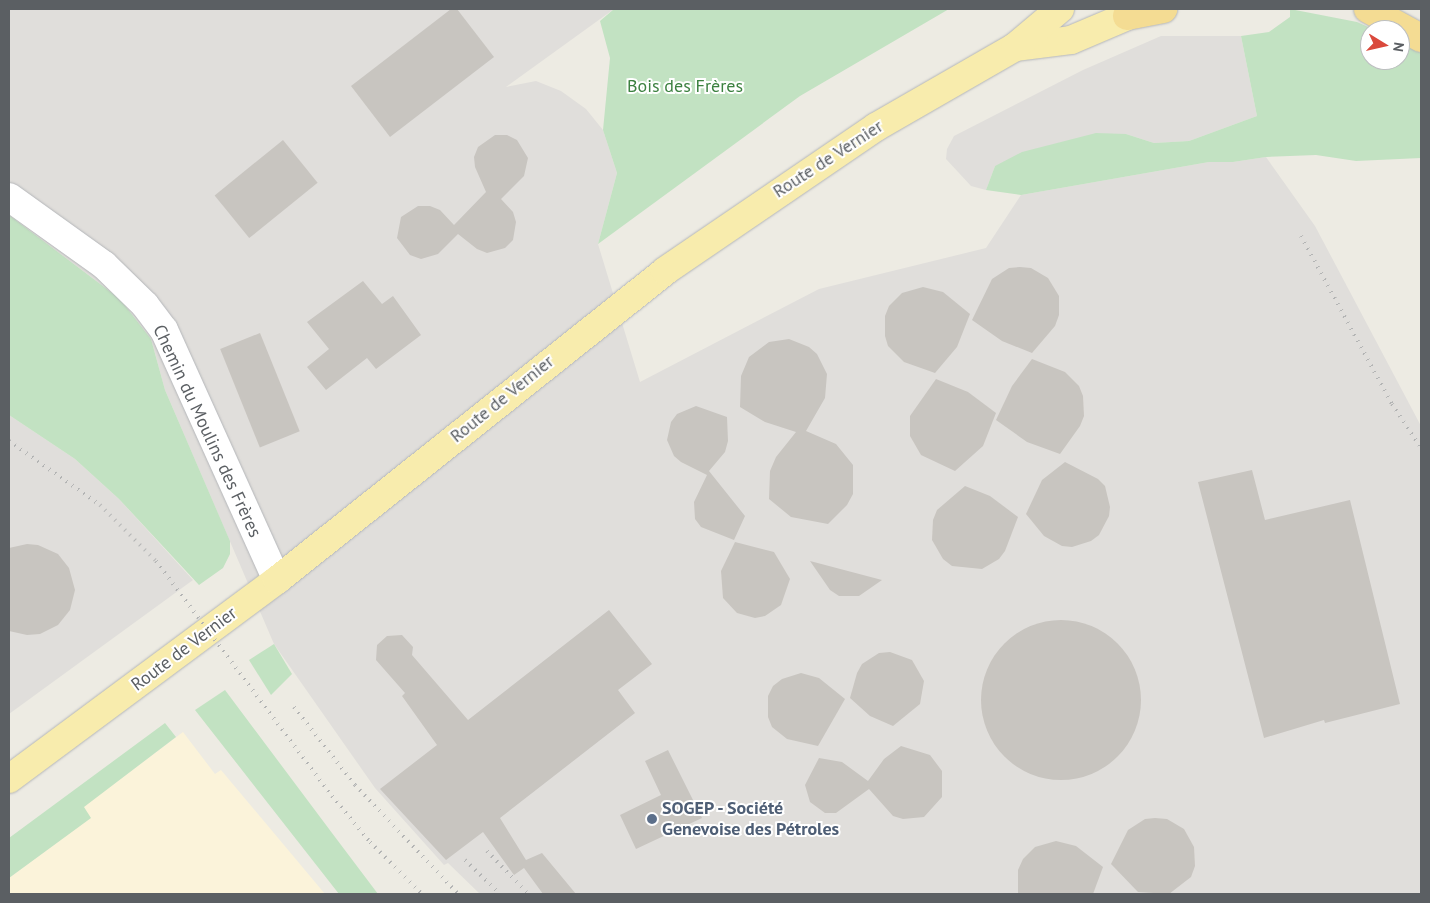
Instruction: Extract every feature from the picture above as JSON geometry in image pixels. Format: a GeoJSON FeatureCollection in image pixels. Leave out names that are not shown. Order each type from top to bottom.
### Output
{"type":"FeatureCollection","features":[{"type":"Feature","properties":{"kind":"highway"},"geometry":{"type":"LineString","coordinates":[[1136,13],[1163,9]]}},
{"type":"Feature","properties":{"kind":"highway"},"geometry":{"type":"LineString","coordinates":[[1368,9],[1421,38]]}},
{"type":"Feature","properties":{"kind":"main road","name":"Route de Vernier"},"geometry":{"type":"LineString","coordinates":[[9,779],[277,580],[666,271],[853,141],[1015,47],[1060,9]]}},
{"type":"Feature","properties":{"kind":"main road","name":"Route de Vernier"},"geometry":{"type":"LineString","coordinates":[[1015,47],[1071,40],[1136,13]]}},
{"type":"Feature","properties":{"kind":"street","name":"Chemin du Moulins des Frères"},"geometry":{"type":"LineString","coordinates":[[9,197],[104,265],[145,305],[164,330],[277,580]]}},
{"type":"Feature","properties":{"kind":"shaded area"},"geometry":{"type":"Polygon","coordinates":[[[9,9],[614,9],[506,87],[536,81],[561,91],[586,109],[603,130],[617,173],[598,244],[640,382],[819,289],[986,248],[1021,195],[1209,162],[1233,162],[1266,157],[1315,226],[1421,426],[1421,894],[480,894],[448,863],[444,865],[375,788],[274,644],[165,390],[151,339],[120,299],[9,215],[9,9]]]}},
{"type":"Feature","properties":{"kind":"shaded area"},"geometry":{"type":"Polygon","coordinates":[[[1161,36],[1241,36],[1257,116],[1189,141],[1154,143],[1126,134],[995,166],[986,190],[971,186],[946,159],[947,149],[954,136],[1083,70],[1161,36]]]}},
{"type":"Feature","properties":{"kind":"shaded area"},"geometry":{"type":"Polygon","coordinates":[[[9,415],[75,459],[119,499],[193,580],[9,714],[9,415]]]}},
{"type":"Feature","properties":{"kind":"shaded area"},"geometry":{"type":"Polygon","coordinates":[[[183,732],[215,774],[221,770],[325,894],[9,894],[9,878],[90,818],[83,807],[183,732]]]}},
{"type":"Feature","properties":{"kind":"green space","name":"Bois des Frères"},"geometry":{"type":"Polygon","coordinates":[[[614,9],[949,9],[800,96],[598,244],[617,173],[603,130],[610,58],[600,21],[614,9]]]}},
{"type":"Feature","properties":{"kind":"green space"},"geometry":{"type":"Polygon","coordinates":[[[1290,9],[1360,23],[1360,70],[1410,70],[1410,47],[1421,53],[1421,158],[1356,161],[1316,155],[1266,157],[1233,162],[1209,162],[1021,195],[986,190],[995,166],[1022,152],[1096,133],[1126,134],[1154,143],[1189,141],[1257,116],[1241,36],[1269,32],[1290,17],[1290,9]]]}},
{"type":"Feature","properties":{"kind":"green space"},"geometry":{"type":"Polygon","coordinates":[[[9,215],[120,299],[151,339],[165,390],[230,541],[230,554],[223,568],[199,585],[119,499],[75,459],[9,415],[9,215]]]}},
{"type":"Feature","properties":{"kind":"green space"},"geometry":{"type":"Polygon","coordinates":[[[274,644],[292,674],[271,695],[249,660],[274,644]]]}},
{"type":"Feature","properties":{"kind":"green space"},"geometry":{"type":"Polygon","coordinates":[[[225,690],[378,894],[339,894],[195,710],[225,690]]]}},
{"type":"Feature","properties":{"kind":"green space"},"geometry":{"type":"Polygon","coordinates":[[[165,723],[176,737],[84,807],[91,818],[9,878],[9,838],[165,723]]]}},
{"type":"Feature","properties":{"kind":"building"},"geometry":{"type":"Polygon","coordinates":[[[451,9],[457,9],[494,57],[390,137],[351,86],[451,9]]]}},
{"type":"Feature","properties":{"kind":"building"},"geometry":{"type":"Polygon","coordinates":[[[495,135],[507,135],[517,140],[528,158],[524,176],[501,199],[513,212],[516,222],[513,240],[505,248],[487,253],[477,249],[458,234],[438,254],[421,259],[410,255],[397,238],[401,217],[418,206],[430,206],[440,210],[454,225],[486,192],[475,167],[474,157],[478,147],[495,135]]]}},
{"type":"Feature","properties":{"kind":"building"},"geometry":{"type":"Polygon","coordinates":[[[283,140],[318,183],[249,238],[215,195],[283,140]]]}},
{"type":"Feature","properties":{"kind":"building"},"geometry":{"type":"Polygon","coordinates":[[[1009,268],[1031,268],[1048,278],[1059,296],[1059,315],[1055,326],[1032,353],[1002,341],[972,320],[992,279],[1009,268]]]}},
{"type":"Feature","properties":{"kind":"building"},"geometry":{"type":"Polygon","coordinates":[[[363,281],[382,304],[393,296],[421,335],[376,369],[367,358],[326,390],[307,367],[329,349],[307,322],[363,281]]]}},
{"type":"Feature","properties":{"kind":"building"},"geometry":{"type":"Polygon","coordinates":[[[923,287],[943,292],[970,314],[957,347],[935,373],[904,362],[888,346],[885,336],[885,316],[889,306],[902,293],[923,287]]]}},
{"type":"Feature","properties":{"kind":"building"},"geometry":{"type":"Polygon","coordinates":[[[260,333],[300,431],[260,447],[220,349],[260,333]]]}},
{"type":"Feature","properties":{"kind":"building"},"geometry":{"type":"Polygon","coordinates":[[[789,339],[809,347],[817,354],[827,374],[825,398],[806,431],[836,444],[853,465],[853,494],[847,505],[828,524],[791,517],[769,499],[770,471],[776,457],[796,432],[765,422],[740,407],[741,376],[749,357],[769,342],[789,339]]]}},
{"type":"Feature","properties":{"kind":"building"},"geometry":{"type":"Polygon","coordinates":[[[1032,359],[1065,372],[1079,386],[1083,396],[1084,416],[1080,426],[1060,454],[1027,442],[996,420],[1012,386],[1032,359]]]}},
{"type":"Feature","properties":{"kind":"building"},"geometry":{"type":"Polygon","coordinates":[[[936,379],[968,392],[996,413],[983,446],[955,471],[921,455],[910,436],[910,416],[936,379]]]}},
{"type":"Feature","properties":{"kind":"building"},"geometry":{"type":"Polygon","coordinates":[[[696,406],[727,417],[728,441],[725,452],[709,471],[745,516],[734,540],[701,527],[695,519],[694,502],[707,475],[681,462],[674,456],[667,440],[671,422],[677,414],[696,406]]]}},
{"type":"Feature","properties":{"kind":"building"},"geometry":{"type":"Polygon","coordinates":[[[1065,462],[1098,479],[1105,486],[1110,507],[1109,516],[1099,535],[1091,541],[1072,547],[1062,546],[1044,536],[1026,514],[1042,480],[1065,462]]]}},
{"type":"Feature","properties":{"kind":"building"},"geometry":{"type":"Polygon","coordinates":[[[1252,470],[1265,520],[1350,500],[1400,704],[1325,723],[1324,720],[1264,738],[1198,482],[1252,470]]]}},
{"type":"Feature","properties":{"kind":"building"},"geometry":{"type":"Polygon","coordinates":[[[965,486],[990,496],[1018,517],[1005,551],[999,559],[982,569],[952,566],[943,559],[932,540],[933,520],[937,510],[965,486]]]}},
{"type":"Feature","properties":{"kind":"building"},"geometry":{"type":"Polygon","coordinates":[[[735,542],[774,552],[790,579],[781,605],[765,616],[755,618],[737,613],[723,598],[721,571],[735,542]]]}},
{"type":"Feature","properties":{"kind":"building"},"geometry":{"type":"Polygon","coordinates":[[[27,544],[38,545],[58,554],[69,568],[75,590],[70,610],[58,625],[40,634],[27,635],[9,631],[9,548],[27,544]]]}},
{"type":"Feature","properties":{"kind":"building"},"geometry":{"type":"Polygon","coordinates":[[[810,561],[882,580],[859,596],[839,596],[830,590],[810,561]]]}},
{"type":"Feature","properties":{"kind":"building"},"geometry":{"type":"Polygon","coordinates":[[[609,610],[652,664],[618,690],[635,713],[500,818],[526,860],[542,853],[576,894],[543,894],[524,868],[514,875],[483,832],[446,860],[380,789],[437,745],[402,696],[405,693],[376,660],[377,645],[387,636],[402,635],[413,647],[412,655],[468,720],[609,610]]]}},
{"type":"Feature","properties":{"kind":"building"},"geometry":{"type":"Polygon","coordinates":[[[1061,620],[1091,626],[1112,638],[1123,649],[1135,670],[1141,700],[1135,730],[1123,751],[1112,762],[1091,774],[1061,780],[1031,774],[1010,762],[999,751],[987,730],[981,700],[987,670],[999,649],[1010,638],[1031,626],[1061,620]]]}},
{"type":"Feature","properties":{"kind":"building"},"geometry":{"type":"Polygon","coordinates":[[[890,652],[912,660],[924,681],[920,704],[893,726],[870,716],[850,698],[857,673],[862,664],[879,653],[890,652]]]}},
{"type":"Feature","properties":{"kind":"building"},"geometry":{"type":"Polygon","coordinates":[[[801,673],[819,678],[845,699],[818,746],[787,739],[772,727],[768,717],[768,696],[773,686],[782,679],[801,673]]]}},
{"type":"Feature","properties":{"kind":"building"},"geometry":{"type":"Polygon","coordinates":[[[901,746],[930,755],[942,771],[942,797],[924,817],[903,819],[893,816],[869,789],[836,813],[825,813],[810,802],[805,785],[819,758],[842,762],[868,781],[884,759],[901,746]]]}},
{"type":"Feature","properties":{"kind":"building"},"geometry":{"type":"Polygon","coordinates":[[[668,750],[702,818],[636,849],[620,815],[661,795],[645,761],[668,750]]]}},
{"type":"Feature","properties":{"kind":"building"},"geometry":{"type":"Polygon","coordinates":[[[1145,819],[1167,819],[1184,829],[1194,847],[1195,866],[1191,877],[1169,894],[1138,892],[1111,864],[1128,830],[1145,819]]]}},
{"type":"Feature","properties":{"kind":"building"},"geometry":{"type":"Polygon","coordinates":[[[1056,841],[1076,846],[1103,867],[1093,894],[1018,894],[1018,870],[1023,859],[1035,847],[1056,841]]]}},
{"type":"Feature","properties":{"kind":"railway"},"geometry":{"type":"LineString","coordinates":[[1301,236],[1392,404],[1421,448]]}},
{"type":"Feature","properties":{"kind":"railway"},"geometry":{"type":"LineString","coordinates":[[9,441],[100,505],[156,561],[332,796],[370,842],[422,894]]}},
{"type":"Feature","properties":{"kind":"railway"},"geometry":{"type":"LineString","coordinates":[[294,707],[355,785],[458,894]]}},
{"type":"Feature","properties":{"kind":"railway"},"geometry":{"type":"LineString","coordinates":[[487,851],[528,894]]}},
{"type":"Feature","properties":{"kind":"railway"},"geometry":{"type":"LineString","coordinates":[[465,860],[500,894]]}},
{"type":"Feature","properties":{"kind":"place","name":"SOGEP - Société Genevoise des Pétroles"},"geometry":{"type":"Point","coordinates":[652,819]}}]}
